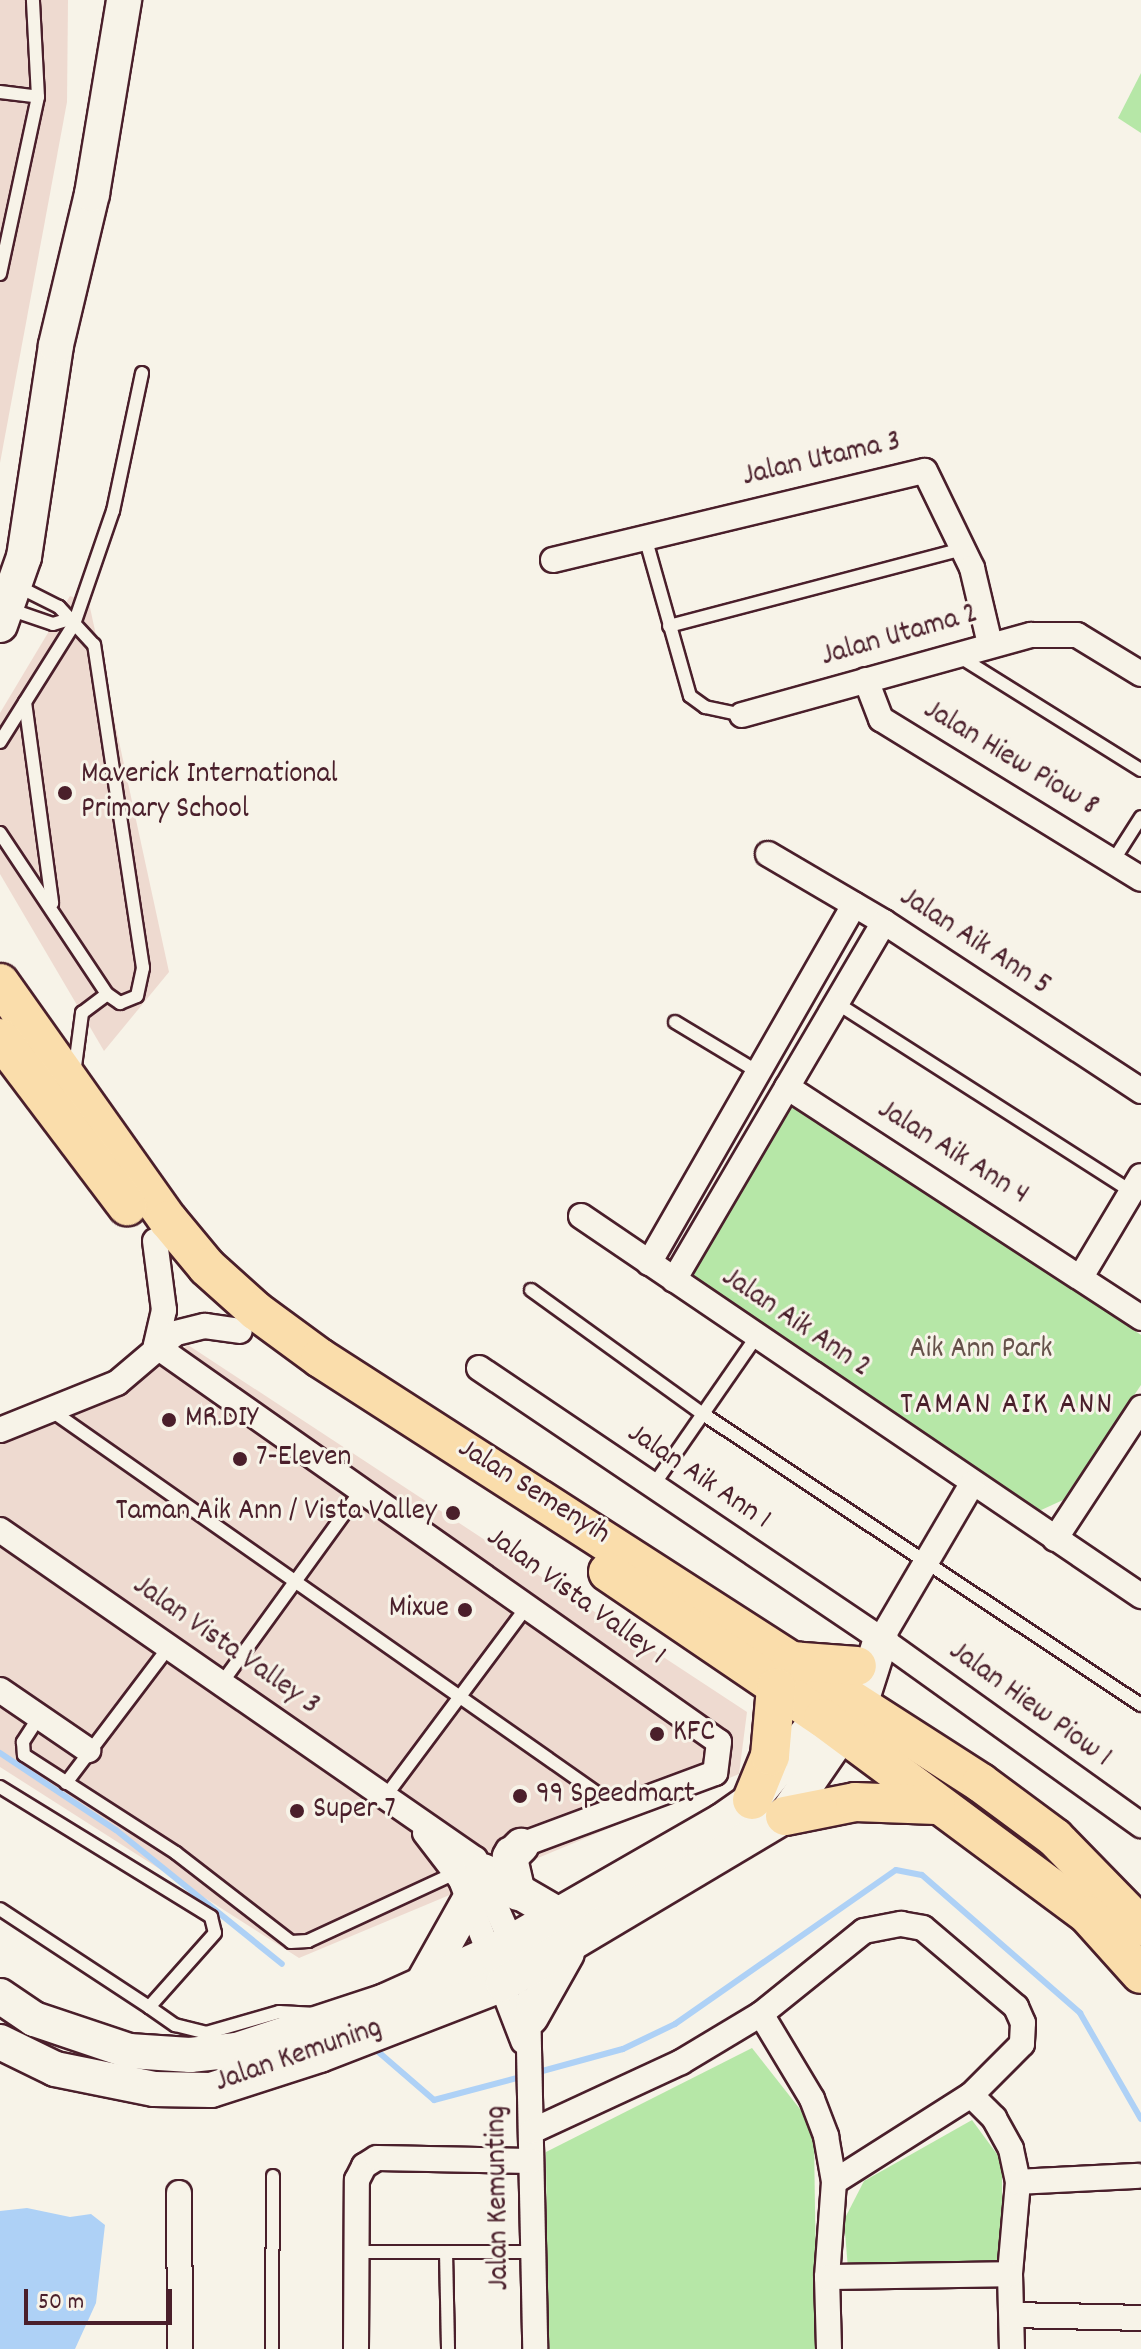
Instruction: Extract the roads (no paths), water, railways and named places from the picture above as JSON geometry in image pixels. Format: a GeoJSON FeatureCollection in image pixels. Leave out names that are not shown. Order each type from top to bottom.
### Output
{"type":"FeatureCollection","features":[{"type":"Feature","properties":{"kind":"main road","name":"Jalan Semenyih"},"geometry":{"type":"LineString","coordinates":[[0,983],[168,1220],[207,1267],[256,1311],[320,1358],[783,1674]]}},
{"type":"Feature","properties":{"kind":"main road","name":"Jalan Semenyih"},"geometry":{"type":"LineString","coordinates":[[0,1038],[155,1241],[240,1331],[783,1674],[858,1695],[1055,1838],[1141,1926]]}},
{"type":"Feature","properties":{"kind":"main road"},"geometry":{"type":"LineString","coordinates":[[752,1800],[770,1756],[783,1674],[858,1695]]}},
{"type":"Feature","properties":{"kind":"main road","name":"Jalan Semenyih"},"geometry":{"type":"LineString","coordinates":[[858,1695],[936,1805],[1088,1915],[1141,1974]]}},
{"type":"Feature","properties":{"kind":"main road"},"geometry":{"type":"LineString","coordinates":[[785,1816],[855,1802],[936,1805]]}},
{"type":"Feature","properties":{"kind":"street"},"geometry":{"type":"LineString","coordinates":[[6,599],[26,527],[124,0]]}},
{"type":"Feature","properties":{"kind":"street","name":"Jalan Utama 3"},"geometry":{"type":"LineString","coordinates":[[553,560],[913,470],[933,478],[959,550],[977,582],[990,644]]}},
{"type":"Feature","properties":{"kind":"street","name":"Jalan Utama 2"},"geometry":{"type":"LineString","coordinates":[[742,715],[954,653],[1031,635],[1077,635],[1141,674]]}},
{"type":"Feature","properties":{"kind":"street","name":"Jalan Hiew Piow 8"},"geometry":{"type":"LineString","coordinates":[[866,680],[881,719],[1141,879]]}},
{"type":"Feature","properties":{"kind":"street","name":"Jalan Aik Ann 5"},"geometry":{"type":"LineString","coordinates":[[768,854],[884,922],[1141,1091]]}},
{"type":"Feature","properties":{"kind":"street"},"geometry":{"type":"LineString","coordinates":[[649,1263],[854,905]]}},
{"type":"Feature","properties":{"kind":"street"},"geometry":{"type":"LineString","coordinates":[[674,1280],[884,922]]}},
{"type":"Feature","properties":{"kind":"street","name":"Jalan Aik Ann 4"},"geometry":{"type":"LineString","coordinates":[[787,1087],[1082,1275],[1141,1318]]}},
{"type":"Feature","properties":{"kind":"street"},"geometry":{"type":"LineString","coordinates":[[1082,1275],[1138,1189]]}},
{"type":"Feature","properties":{"kind":"street","name":"Jalan Aik Ann 2"},"geometry":{"type":"LineString","coordinates":[[581,1216],[1141,1596]]}},
{"type":"Feature","properties":{"kind":"street"},"geometry":{"type":"LineString","coordinates":[[155,1241],[164,1310],[156,1346]]}},
{"type":"Feature","properties":{"kind":"street"},"geometry":{"type":"LineString","coordinates":[[0,1430],[117,1383],[156,1346],[176,1333],[205,1326],[240,1331]]}},
{"type":"Feature","properties":{"kind":"street","name":"Jalan Vista Valley 1"},"geometry":{"type":"LineString","coordinates":[[156,1346],[363,1487],[719,1742],[715,1773],[617,1807],[521,1846],[471,1876]]}},
{"type":"Feature","properties":{"kind":"street","name":"Jalan Aik Ann 1"},"geometry":{"type":"LineString","coordinates":[[479,1368],[653,1486],[858,1695]]}},
{"type":"Feature","properties":{"kind":"street"},"geometry":{"type":"LineString","coordinates":[[1055,1539],[1141,1408]]}},
{"type":"Feature","properties":{"kind":"street"},"geometry":{"type":"LineString","coordinates":[[858,1695],[927,1562],[972,1484]]}},
{"type":"Feature","properties":{"kind":"street","name":"Jalan Vista Valley 3"},"geometry":{"type":"LineString","coordinates":[[0,1530],[385,1797],[413,1818],[471,1876]]}},
{"type":"Feature","properties":{"kind":"street"},"geometry":{"type":"LineString","coordinates":[[0,1690],[88,1750]]}},
{"type":"Feature","properties":{"kind":"street","name":"Jalan Kemuning"},"geometry":{"type":"LineString","coordinates":[[0,2042],[55,2069],[154,2089],[211,2090],[320,2055],[513,1979],[567,1930],[752,1800],[858,1695]]}},
{"type":"Feature","properties":{"kind":"street","name":"Jalan Kemuning"},"geometry":{"type":"LineString","coordinates":[[0,1996],[34,2019],[129,2051],[190,2055],[237,2050],[330,2020],[502,1947],[567,1930],[785,1816],[858,1695]]}},
{"type":"Feature","properties":{"kind":"street","name":"Jalan Hiew Piow 1"},"geometry":{"type":"LineString","coordinates":[[858,1695],[1141,1825]]}},
{"type":"Feature","properties":{"kind":"street"},"geometry":{"type":"LineString","coordinates":[[518,1893],[510,1857],[521,1846]]}},
{"type":"Feature","properties":{"kind":"street"},"geometry":{"type":"LineString","coordinates":[[471,1876],[518,1893],[567,1930],[528,2041]]}},
{"type":"Feature","properties":{"kind":"street"},"geometry":{"type":"LineString","coordinates":[[471,1876],[502,1947],[528,2041]]}},
{"type":"Feature","properties":{"kind":"street"},"geometry":{"type":"LineString","coordinates":[[424,1981],[471,1876]]}},
{"type":"Feature","properties":{"kind":"street"},"geometry":{"type":"LineString","coordinates":[[532,2131],[681,2062],[761,2014],[864,1931],[901,1924],[923,1928],[1016,2007],[1023,2023],[1022,2044],[971,2095],[834,2182]]}},
{"type":"Feature","properties":{"kind":"street"},"geometry":{"type":"LineString","coordinates":[[761,2014],[812,2099],[834,2182],[827,2277],[829,2349]]}},
{"type":"Feature","properties":{"kind":"street","name":"Jalan Kemunting"},"geometry":{"type":"LineString","coordinates":[[528,2041],[535,2349]]}},
{"type":"Feature","properties":{"kind":"street"},"geometry":{"type":"LineString","coordinates":[[971,2095],[994,2118],[1011,2149],[1018,2182],[1010,2274],[1012,2349]]}},
{"type":"Feature","properties":{"kind":"street"},"geometry":{"type":"LineString","coordinates":[[356,2349],[357,2180],[364,2166],[377,2158],[531,2161]]}},
{"type":"Feature","properties":{"kind":"street"},"geometry":{"type":"LineString","coordinates":[[1018,2182],[1138,2176]]}},
{"type":"Feature","properties":{"kind":"street"},"geometry":{"type":"LineString","coordinates":[[179,2193],[180,2349]]}},
{"type":"Feature","properties":{"kind":"street"},"geometry":{"type":"LineString","coordinates":[[827,2277],[1010,2274]]}},
{"type":"Feature","properties":{"kind":"street"},"geometry":{"type":"LineString","coordinates":[[1012,2315],[1141,2318]]}},
{"type":"Feature","properties":{"kind":"lane"},"geometry":{"type":"LineString","coordinates":[[0,274],[38,97],[33,0]]}},
{"type":"Feature","properties":{"kind":"lane"},"geometry":{"type":"LineString","coordinates":[[0,92],[38,97]]}},
{"type":"Feature","properties":{"kind":"lane"},"geometry":{"type":"LineString","coordinates":[[0,742],[70,622],[113,511],[142,373]]}},
{"type":"Feature","properties":{"kind":"lane"},"geometry":{"type":"LineString","coordinates":[[645,537],[690,696],[705,707],[742,715]]}},
{"type":"Feature","properties":{"kind":"lane"},"geometry":{"type":"LineString","coordinates":[[669,626],[959,550]]}},
{"type":"Feature","properties":{"kind":"lane"},"geometry":{"type":"LineString","coordinates":[[6,599],[53,624],[70,622]]}},
{"type":"Feature","properties":{"kind":"lane"},"geometry":{"type":"LineString","coordinates":[[0,833],[53,906],[107,994],[127,1003],[137,996],[143,968],[94,645],[59,607],[6,599]]}},
{"type":"Feature","properties":{"kind":"lane"},"geometry":{"type":"LineString","coordinates":[[954,653],[1141,770]]}},
{"type":"Feature","properties":{"kind":"lane"},"geometry":{"type":"LineString","coordinates":[[25,702],[53,906]]}},
{"type":"Feature","properties":{"kind":"lane"},"geometry":{"type":"LineString","coordinates":[[1113,861],[1141,817]]}},
{"type":"Feature","properties":{"kind":"lane"},"geometry":{"type":"LineString","coordinates":[[72,1088],[82,1013],[107,994]]}},
{"type":"Feature","properties":{"kind":"lane"},"geometry":{"type":"LineString","coordinates":[[835,1002],[1138,1189]]}},
{"type":"Feature","properties":{"kind":"lane"},"geometry":{"type":"LineString","coordinates":[[675,1022],[758,1072]]}},
{"type":"Feature","properties":{"kind":"lane"},"geometry":{"type":"LineString","coordinates":[[531,1290],[703,1414],[1141,1705]]}},
{"type":"Feature","properties":{"kind":"lane"},"geometry":{"type":"LineString","coordinates":[[653,1486],[757,1336]]}},
{"type":"Feature","properties":{"kind":"lane"},"geometry":{"type":"LineString","coordinates":[[52,1411],[462,1694],[617,1807]]}},
{"type":"Feature","properties":{"kind":"lane"},"geometry":{"type":"LineString","coordinates":[[221,1684],[363,1487]]}},
{"type":"Feature","properties":{"kind":"lane"},"geometry":{"type":"LineString","coordinates":[[385,1797],[529,1604]]}},
{"type":"Feature","properties":{"kind":"lane"},"geometry":{"type":"LineString","coordinates":[[66,1783],[169,1647]]}},
{"type":"Feature","properties":{"kind":"lane"},"geometry":{"type":"LineString","coordinates":[[39,1717],[23,1742],[24,1755],[176,1853],[291,1942],[308,1941],[471,1876]]}},
{"type":"Feature","properties":{"kind":"lane"},"geometry":{"type":"LineString","coordinates":[[0,1787],[211,1917],[215,1933],[149,2007]]}},
{"type":"Feature","properties":{"kind":"lane"},"geometry":{"type":"LineString","coordinates":[[0,1909],[175,2025],[206,2033],[279,2012],[330,2020]]}},
{"type":"Feature","properties":{"kind":"lane"},"geometry":{"type":"LineString","coordinates":[[272,2349],[273,2176]]}},
{"type":"Feature","properties":{"kind":"lane"},"geometry":{"type":"LineString","coordinates":[[356,2252],[533,2252]]}},
{"type":"Feature","properties":{"kind":"lane"},"geometry":{"type":"LineString","coordinates":[[446,2252],[448,2349]]}},
{"type":"Feature","properties":{"kind":"water"},"geometry":{"type":"Polygon","coordinates":[[[27,2208],[70,2217],[91,2214],[105,2225],[96,2303],[75,2349],[0,2349],[0,2211],[27,2208]]]}},
{"type":"Feature","properties":{"kind":"waterway"},"geometry":{"type":"LineString","coordinates":[[0,1753],[116,1830],[282,1964]]}},
{"type":"Feature","properties":{"kind":"waterway"},"geometry":{"type":"LineString","coordinates":[[535,2073],[623,2049],[675,2024],[896,1870],[922,1875],[1080,2013],[1141,2119]]}},
{"type":"Feature","properties":{"kind":"waterway"},"geometry":{"type":"LineString","coordinates":[[375,2049],[434,2100],[524,2076]]}},
{"type":"Feature","properties":{"kind":"place","name":"Maverick International Primary School"},"geometry":{"type":"Point","coordinates":[65,793]}},
{"type":"Feature","properties":{"kind":"place","name":"MR.DIY"},"geometry":{"type":"Point","coordinates":[169,1420]}},
{"type":"Feature","properties":{"kind":"place","name":"7-Eleven"},"geometry":{"type":"Point","coordinates":[240,1459]}},
{"type":"Feature","properties":{"kind":"place","name":"Taman Aik Ann / Vista Valley"},"geometry":{"type":"Point","coordinates":[453,1513]}},
{"type":"Feature","properties":{"kind":"place","name":"Mixue"},"geometry":{"type":"Point","coordinates":[465,1610]}},
{"type":"Feature","properties":{"kind":"place","name":"KFC"},"geometry":{"type":"Point","coordinates":[657,1734]}},
{"type":"Feature","properties":{"kind":"place","name":"99 Speedmart"},"geometry":{"type":"Point","coordinates":[520,1796]}},
{"type":"Feature","properties":{"kind":"place","name":"Super 7"},"geometry":{"type":"Point","coordinates":[297,1811]}},
{"type":"Feature","properties":{"kind":"district","name":"TAMAN AIK ANN"},"geometry":{"type":"Point","coordinates":[1007,1406]}},
{"type":"Feature","properties":{"kind":"park label","name":"Aik Ann Park"},"geometry":{"type":"Point","coordinates":[981,1351]}}]}
